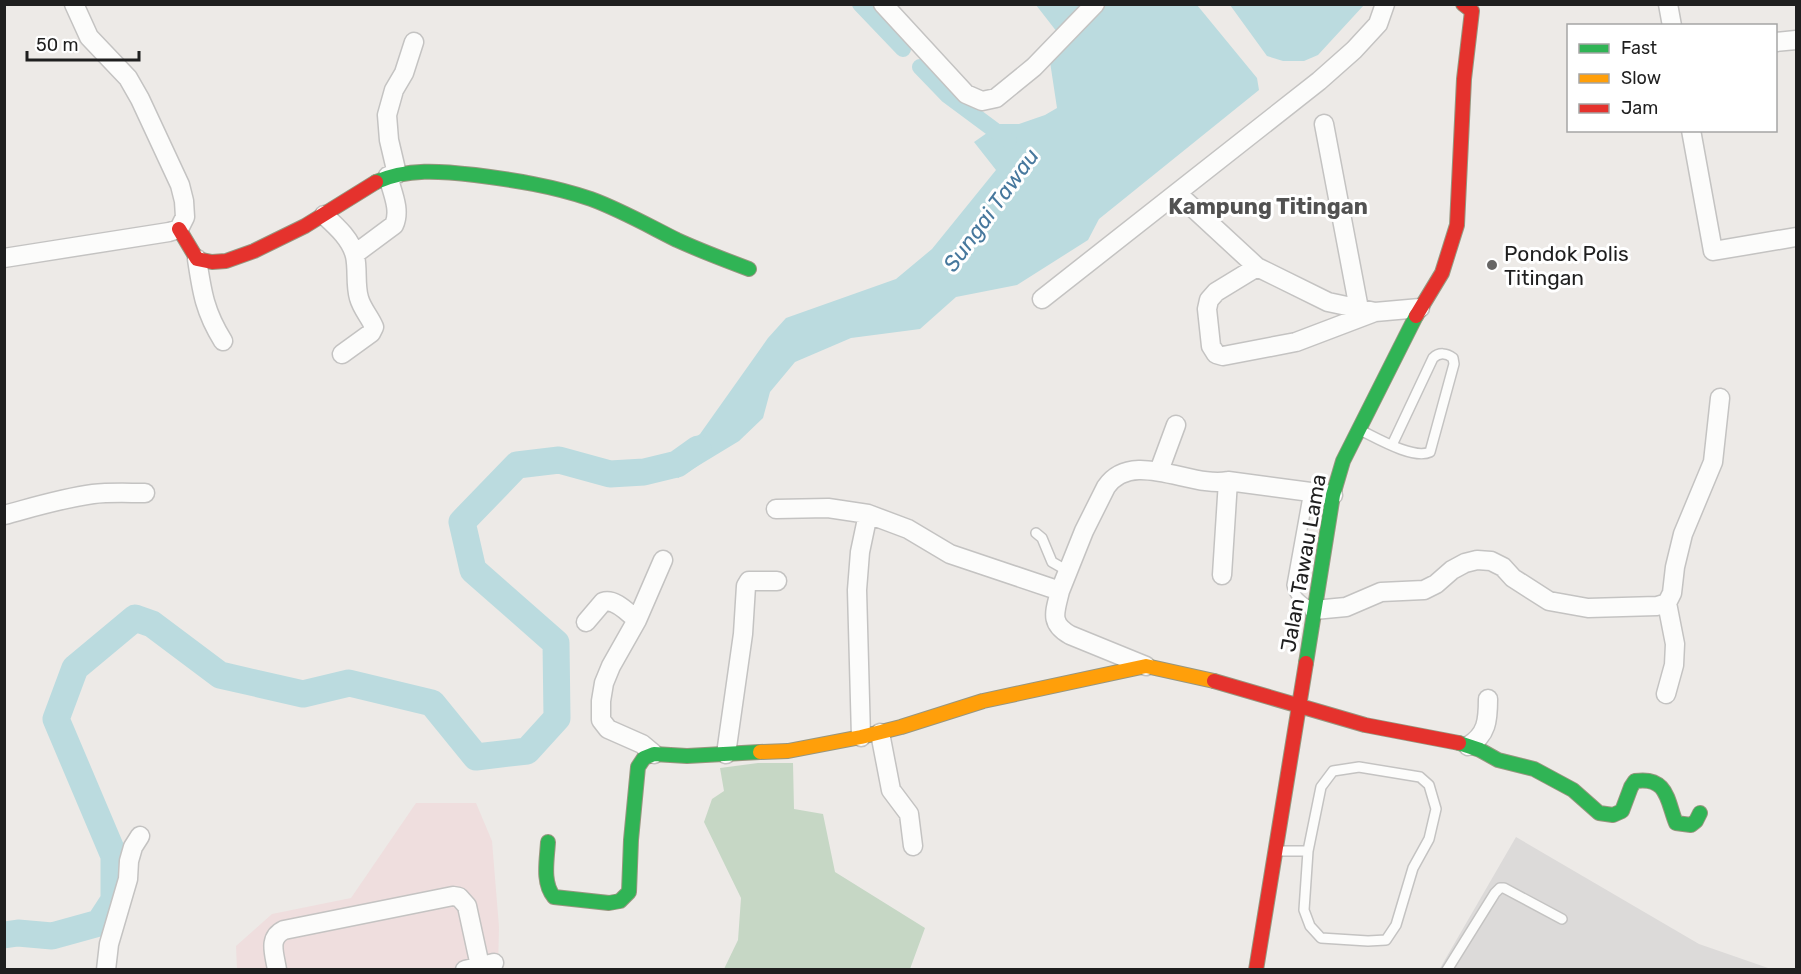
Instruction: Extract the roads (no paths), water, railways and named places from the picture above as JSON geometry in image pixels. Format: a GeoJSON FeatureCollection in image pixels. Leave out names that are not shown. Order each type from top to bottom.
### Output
{"type":"FeatureCollection","features":[{"type":"Feature","properties":{"kind":"street"},"geometry":{"type":"LineString","coordinates":[[4,258],[169,232],[178,229],[185,217],[180,185],[140,99],[128,78],[88,37],[74,4]]}},
{"type":"Feature","properties":{"kind":"street"},"geometry":{"type":"LineString","coordinates":[[883,4],[966,94],[982,101],[996,98],[1034,67],[1095,4]]}},
{"type":"Feature","properties":{"kind":"street"},"geometry":{"type":"LineString","coordinates":[[1042,300],[1319,81],[1354,50],[1377,24],[1385,4]]}},
{"type":"Feature","properties":{"kind":"street"},"geometry":{"type":"LineString","coordinates":[[1668,4],[1672,24]]}},
{"type":"Feature","properties":{"kind":"street","name":"Jalan Tawau Lama"},"geometry":{"type":"LineString","coordinates":[[1256,969],[1333,495],[1343,462],[1358,429],[1419,308],[1442,273],[1457,225],[1469,7]]}},
{"type":"Feature","properties":{"kind":"street"},"geometry":{"type":"LineString","coordinates":[[1777,42],[1797,40]]}},
{"type":"Feature","properties":{"kind":"street"},"geometry":{"type":"LineString","coordinates":[[355,254],[394,225],[397,218],[387,115],[394,90],[404,73],[414,42]]}},
{"type":"Feature","properties":{"kind":"street"},"geometry":{"type":"LineString","coordinates":[[1324,124],[1367,311]]}},
{"type":"Feature","properties":{"kind":"street"},"geometry":{"type":"LineString","coordinates":[[1691,132],[1713,251],[1797,237]]}},
{"type":"Feature","properties":{"kind":"street"},"geometry":{"type":"LineString","coordinates":[[197,259],[210,263],[240,257],[282,239],[324,215],[364,187],[393,175],[426,171],[495,178],[579,195],[691,247],[749,269]]}},
{"type":"Feature","properties":{"kind":"street"},"geometry":{"type":"LineString","coordinates":[[1178,194],[1257,267],[1328,302],[1367,311],[1419,308]]}},
{"type":"Feature","properties":{"kind":"street"},"geometry":{"type":"LineString","coordinates":[[324,215],[342,232],[355,254],[358,295],[374,327],[370,333],[342,354]]}},
{"type":"Feature","properties":{"kind":"street"},"geometry":{"type":"LineString","coordinates":[[178,229],[197,259],[202,292],[211,322],[224,341]]}},
{"type":"Feature","properties":{"kind":"street"},"geometry":{"type":"LineString","coordinates":[[1257,267],[1216,292],[1209,300],[1207,309],[1211,346],[1216,354],[1223,356],[1296,342],[1367,311]]}},
{"type":"Feature","properties":{"kind":"street"},"geometry":{"type":"LineString","coordinates":[[1666,694],[1674,665],[1675,644],[1667,603],[1672,593],[1675,567],[1683,534],[1713,462],[1720,398]]}},
{"type":"Feature","properties":{"kind":"street"},"geometry":{"type":"LineString","coordinates":[[1159,471],[1176,425]]}},
{"type":"Feature","properties":{"kind":"street"},"geometry":{"type":"LineString","coordinates":[[1333,495],[1228,481],[1209,482],[1159,471],[1125,472],[1110,481],[1084,531],[1060,591],[1055,612],[1056,623],[1070,635],[1146,666],[1228,684],[1365,725],[1480,750],[1498,760],[1534,769],[1573,790],[1591,807],[1606,816],[1622,810],[1631,787],[1635,781],[1639,780],[1662,786],[1667,793],[1676,823],[1692,825],[1698,821],[1700,813]]}},
{"type":"Feature","properties":{"kind":"street"},"geometry":{"type":"LineString","coordinates":[[1222,575],[1228,481]]}},
{"type":"Feature","properties":{"kind":"street"},"geometry":{"type":"LineString","coordinates":[[4,515],[93,494],[145,494]]}},
{"type":"Feature","properties":{"kind":"street"},"geometry":{"type":"LineString","coordinates":[[776,509],[828,508],[868,514],[908,529],[950,554],[1060,591]]}},
{"type":"Feature","properties":{"kind":"street"},"geometry":{"type":"LineString","coordinates":[[861,738],[857,590],[860,552],[868,514]]}},
{"type":"Feature","properties":{"kind":"street"},"geometry":{"type":"LineString","coordinates":[[654,754],[642,744],[608,729],[601,720],[601,701],[604,683],[611,666],[637,620],[663,560]]}},
{"type":"Feature","properties":{"kind":"street"},"geometry":{"type":"LineString","coordinates":[[1314,610],[1346,607],[1381,592],[1424,590],[1436,584],[1452,570],[1477,560],[1491,561],[1503,567],[1513,578],[1549,601],[1588,608],[1657,606],[1667,603]]}},
{"type":"Feature","properties":{"kind":"street"},"geometry":{"type":"LineString","coordinates":[[726,754],[746,586],[748,581],[777,581]]}},
{"type":"Feature","properties":{"kind":"street"},"geometry":{"type":"LineString","coordinates":[[586,622],[607,600],[637,620]]}},
{"type":"Feature","properties":{"kind":"street"},"geometry":{"type":"LineString","coordinates":[[548,842],[547,886],[549,893],[554,897],[609,903],[620,902],[629,892],[638,767],[644,759],[654,754],[687,756],[788,750],[861,738],[983,701],[1146,666]]}},
{"type":"Feature","properties":{"kind":"street"},"geometry":{"type":"LineString","coordinates":[[1468,746],[1478,740],[1484,730],[1488,715],[1488,699]]}},
{"type":"Feature","properties":{"kind":"street"},"geometry":{"type":"LineString","coordinates":[[880,733],[891,790],[909,814],[913,846]]}},
{"type":"Feature","properties":{"kind":"street"},"geometry":{"type":"LineString","coordinates":[[106,969],[109,944],[128,879],[129,861],[133,847],[140,836]]}},
{"type":"Feature","properties":{"kind":"street"},"geometry":{"type":"LineString","coordinates":[[278,969],[273,942],[275,937],[284,930],[453,896],[459,897],[467,906],[480,966]]}},
{"type":"Feature","properties":{"kind":"lane"},"geometry":{"type":"LineString","coordinates":[[1358,429],[1392,445],[1417,454],[1424,455],[1430,452],[1454,358],[1436,354],[1433,358],[1392,445]]}},
{"type":"Feature","properties":{"kind":"lane"},"geometry":{"type":"LineString","coordinates":[[1309,491],[1292,585],[1297,597],[1314,610]]}},
{"type":"Feature","properties":{"kind":"lane"},"geometry":{"type":"LineString","coordinates":[[1036,533],[1042,538],[1052,562],[1068,571]]}},
{"type":"Feature","properties":{"kind":"lane"},"geometry":{"type":"LineString","coordinates":[[1359,767],[1420,777],[1429,784],[1436,809],[1429,839],[1413,868],[1396,924],[1386,940],[1321,938],[1310,926],[1304,910],[1308,851],[1322,787],[1333,771],[1359,767]]}},
{"type":"Feature","properties":{"kind":"lane"},"geometry":{"type":"LineString","coordinates":[[1275,851],[1308,851]]}},
{"type":"Feature","properties":{"kind":"lane"},"geometry":{"type":"LineString","coordinates":[[1447,969],[1500,888],[1504,888],[1562,920]]}},
{"type":"Feature","properties":{"kind":"water"},"geometry":{"type":"Polygon","coordinates":[[[1106,4],[1197,5],[1257,78],[1259,90],[1099,219],[1088,240],[1017,285],[956,297],[920,329],[851,338],[795,362],[770,392],[763,418],[739,441],[678,478],[658,458],[680,449],[700,434],[768,338],[786,318],[896,279],[932,249],[996,170],[974,142],[1000,124],[1019,124],[1057,108],[1047,42],[1057,32],[1036,5],[1095,5],[1099,8],[1106,4]]]}},
{"type":"Feature","properties":{"kind":"water"},"geometry":{"type":"Polygon","coordinates":[[[1230,5],[1364,5],[1318,55],[1304,61],[1283,61],[1267,56],[1230,5]]]}},
{"type":"Feature","properties":{"kind":"waterway"},"geometry":{"type":"LineString","coordinates":[[860,4],[903,49]]}},
{"type":"Feature","properties":{"kind":"waterway"},"geometry":{"type":"LineString","coordinates":[[920,67],[947,95],[1009,141]]}},
{"type":"Feature","properties":{"kind":"waterway","name":"Sungai Tawau"},"geometry":{"type":"LineString","coordinates":[[4,935],[18,933],[52,936],[99,923],[114,900],[114,856],[56,719],[75,668],[135,618],[152,624],[220,675],[303,694],[349,683],[432,703],[476,757],[527,751],[557,718],[556,643],[473,570],[462,522],[517,465],[559,460],[610,474],[644,472],[677,464],[698,449]]}},
{"type":"Feature","properties":{"kind":"place","name":"Pondok Polis Titingan"},"geometry":{"type":"Point","coordinates":[1492,265]}},
{"type":"Feature","properties":{"kind":"district","name":"Kampung Titingan"},"geometry":{"type":"Point","coordinates":[1268,206]}}]}
